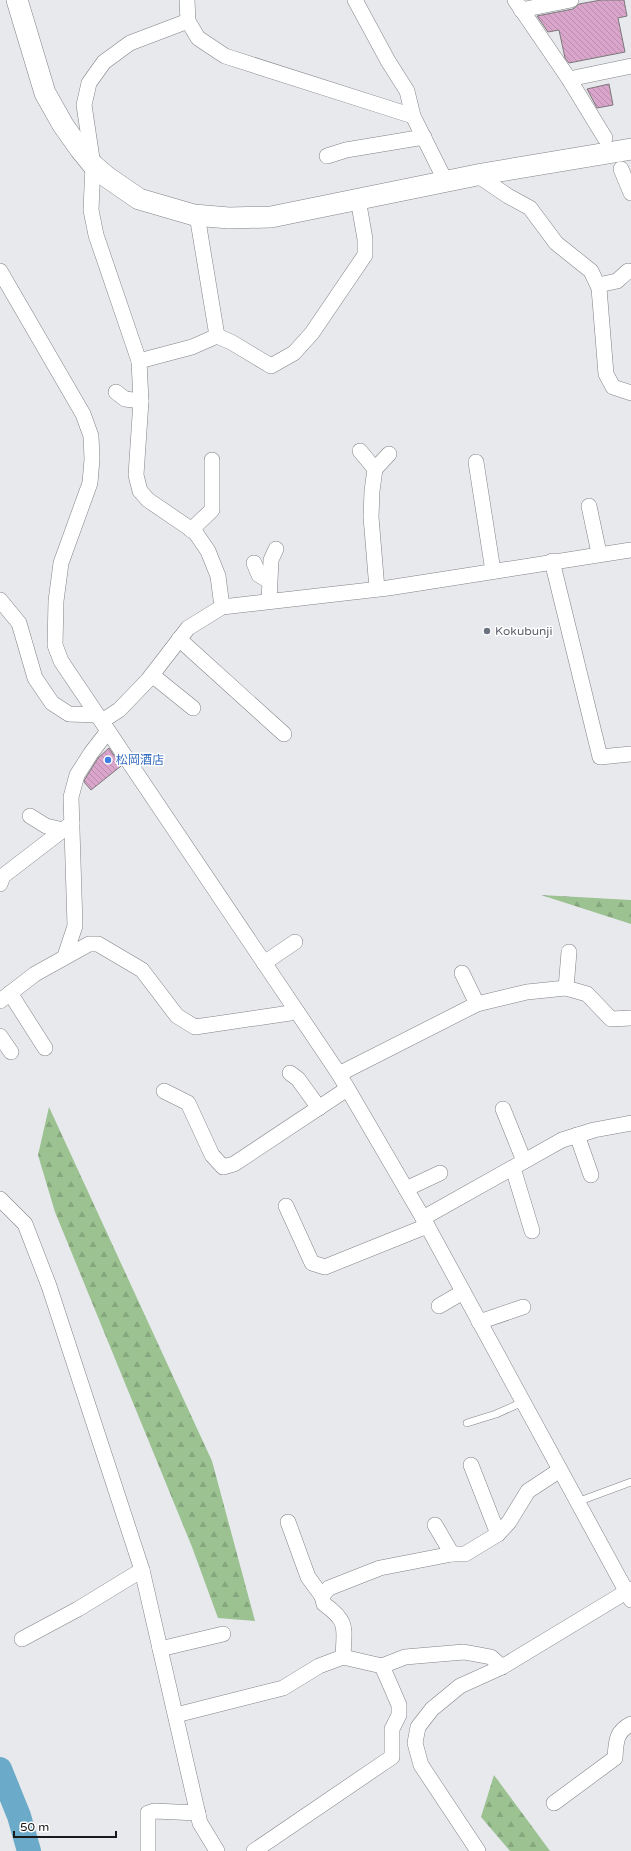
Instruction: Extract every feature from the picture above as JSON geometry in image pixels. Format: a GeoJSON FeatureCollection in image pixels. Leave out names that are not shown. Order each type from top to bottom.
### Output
{"type":"FeatureCollection","features":[{"type":"Feature","properties":{"kind":"street"},"geometry":{"type":"LineString","coordinates":[[17,0],[45,93],[63,125],[93,165],[106,177],[139,199],[197,215],[229,218],[270,217],[478,175],[631,149]]}},
{"type":"Feature","properties":{"kind":"street"},"geometry":{"type":"LineString","coordinates":[[187,0],[188,21],[198,38],[225,56],[413,116]]}},
{"type":"Feature","properties":{"kind":"street"},"geometry":{"type":"LineString","coordinates":[[355,0],[388,61],[407,91],[413,116],[446,182]]}},
{"type":"Feature","properties":{"kind":"street"},"geometry":{"type":"LineString","coordinates":[[571,0],[518,5],[569,79],[604,138]]}},
{"type":"Feature","properties":{"kind":"street"},"geometry":{"type":"LineString","coordinates":[[188,21],[130,43],[104,62],[89,83],[84,105],[93,165],[91,210],[96,235],[139,361],[141,401],[136,475],[140,491],[148,500],[195,532],[208,551],[218,576],[222,607]]}},
{"type":"Feature","properties":{"kind":"street"},"geometry":{"type":"LineString","coordinates":[[569,79],[631,66]]}},
{"type":"Feature","properties":{"kind":"street"},"geometry":{"type":"LineString","coordinates":[[327,156],[346,150],[424,136]]}},
{"type":"Feature","properties":{"kind":"street"},"geometry":{"type":"LineString","coordinates":[[621,169],[631,193]]}},
{"type":"Feature","properties":{"kind":"street"},"geometry":{"type":"LineString","coordinates":[[478,175],[508,196],[530,208],[556,243],[590,271],[599,288],[606,374],[613,387],[631,393]]}},
{"type":"Feature","properties":{"kind":"street"},"geometry":{"type":"LineString","coordinates":[[139,361],[192,347],[217,336],[231,342],[271,366],[294,353],[312,333],[365,255],[365,239],[358,199]]}},
{"type":"Feature","properties":{"kind":"street"},"geometry":{"type":"LineString","coordinates":[[197,215],[217,336]]}},
{"type":"Feature","properties":{"kind":"street"},"geometry":{"type":"LineString","coordinates":[[0,270],[83,414],[92,436],[90,483],[61,563],[56,601],[55,645],[61,661],[339,1074],[425,1222],[522,1402],[629,1593],[502,1667],[460,1686],[432,1709],[418,1727],[415,1743],[421,1765],[478,1851]]}},
{"type":"Feature","properties":{"kind":"street"},"geometry":{"type":"LineString","coordinates":[[598,285],[617,280],[628,271]]}},
{"type":"Feature","properties":{"kind":"street"},"geometry":{"type":"LineString","coordinates":[[116,392],[125,399],[141,401]]}},
{"type":"Feature","properties":{"kind":"street"},"geometry":{"type":"LineString","coordinates":[[360,451],[375,469]]}},
{"type":"Feature","properties":{"kind":"street"},"geometry":{"type":"LineString","coordinates":[[377,589],[371,516],[375,469],[389,454]]}},
{"type":"Feature","properties":{"kind":"street"},"geometry":{"type":"LineString","coordinates":[[190,530],[212,510],[212,460]]}},
{"type":"Feature","properties":{"kind":"street"},"geometry":{"type":"LineString","coordinates":[[476,462],[493,571]]}},
{"type":"Feature","properties":{"kind":"street"},"geometry":{"type":"LineString","coordinates":[[589,506],[599,553]]}},
{"type":"Feature","properties":{"kind":"street"},"geometry":{"type":"LineString","coordinates":[[269,601],[271,560],[276,549]]}},
{"type":"Feature","properties":{"kind":"street"},"geometry":{"type":"LineString","coordinates":[[65,956],[75,926],[67,827],[71,797],[77,775],[91,753],[102,722],[119,710],[152,675],[188,628],[222,607],[377,589],[599,553],[631,550]]}},
{"type":"Feature","properties":{"kind":"street"},"geometry":{"type":"LineString","coordinates":[[552,561],[600,757],[631,754]]}},
{"type":"Feature","properties":{"kind":"street"},"geometry":{"type":"LineString","coordinates":[[254,563],[259,575],[269,581]]}},
{"type":"Feature","properties":{"kind":"street"},"geometry":{"type":"LineString","coordinates":[[0,600],[19,623],[34,678],[52,703],[68,714],[102,722]]}},
{"type":"Feature","properties":{"kind":"street"},"geometry":{"type":"LineString","coordinates":[[180,639],[284,734]]}},
{"type":"Feature","properties":{"kind":"street"},"geometry":{"type":"LineString","coordinates":[[152,675],[193,708]]}},
{"type":"Feature","properties":{"kind":"street"},"geometry":{"type":"LineString","coordinates":[[30,816],[46,826],[67,827]]}},
{"type":"Feature","properties":{"kind":"street"},"geometry":{"type":"LineString","coordinates":[[0,884],[3,876],[67,827]]}},
{"type":"Feature","properties":{"kind":"street"},"geometry":{"type":"LineString","coordinates":[[264,962],[295,942]]}},
{"type":"Feature","properties":{"kind":"street"},"geometry":{"type":"LineString","coordinates":[[45,1048],[5,997],[35,974],[89,944],[98,944],[142,970],[177,1016],[195,1027],[297,1012]]}},
{"type":"Feature","properties":{"kind":"street"},"geometry":{"type":"LineString","coordinates":[[566,988],[569,952]]}},
{"type":"Feature","properties":{"kind":"street"},"geometry":{"type":"LineString","coordinates":[[462,973],[477,1004]]}},
{"type":"Feature","properties":{"kind":"street"},"geometry":{"type":"LineString","coordinates":[[339,1074],[477,1004],[527,992],[566,988],[587,994],[611,1019],[631,1018]]}},
{"type":"Feature","properties":{"kind":"street"},"geometry":{"type":"LineString","coordinates":[[0,1036],[11,1052]]}},
{"type":"Feature","properties":{"kind":"street"},"geometry":{"type":"LineString","coordinates":[[290,1073],[298,1079],[319,1108]]}},
{"type":"Feature","properties":{"kind":"street"},"geometry":{"type":"LineString","coordinates":[[164,1091],[188,1103],[212,1155],[223,1167],[234,1164],[347,1088]]}},
{"type":"Feature","properties":{"kind":"street"},"geometry":{"type":"LineString","coordinates":[[503,1109],[519,1164],[532,1231]]}},
{"type":"Feature","properties":{"kind":"street"},"geometry":{"type":"LineString","coordinates":[[286,1206],[312,1264],[325,1267],[425,1222],[519,1164],[562,1140],[594,1130],[631,1123]]}},
{"type":"Feature","properties":{"kind":"street"},"geometry":{"type":"LineString","coordinates":[[577,1135],[591,1175]]}},
{"type":"Feature","properties":{"kind":"street"},"geometry":{"type":"LineString","coordinates":[[406,1189],[440,1173]]}},
{"type":"Feature","properties":{"kind":"street"},"geometry":{"type":"LineString","coordinates":[[0,1199],[25,1224],[49,1286],[142,1570],[200,1823],[218,1851]]}},
{"type":"Feature","properties":{"kind":"street"},"geometry":{"type":"LineString","coordinates":[[439,1306],[463,1292]]}},
{"type":"Feature","properties":{"kind":"street"},"geometry":{"type":"LineString","coordinates":[[479,1322],[523,1307]]}},
{"type":"Feature","properties":{"kind":"street"},"geometry":{"type":"LineString","coordinates":[[471,1465],[498,1534]]}},
{"type":"Feature","properties":{"kind":"street"},"geometry":{"type":"LineString","coordinates":[[322,1596],[329,1588],[380,1568],[452,1554],[465,1554],[498,1534],[509,1522],[528,1491],[560,1470]]}},
{"type":"Feature","properties":{"kind":"street"},"geometry":{"type":"LineString","coordinates":[[288,1522],[308,1577],[322,1596],[324,1604],[338,1614],[344,1626],[343,1657]]}},
{"type":"Feature","properties":{"kind":"street"},"geometry":{"type":"LineString","coordinates":[[435,1525],[452,1554]]}},
{"type":"Feature","properties":{"kind":"street"},"geometry":{"type":"LineString","coordinates":[[22,1639],[78,1609],[142,1570]]}},
{"type":"Feature","properties":{"kind":"street"},"geometry":{"type":"LineString","coordinates":[[160,1649],[223,1634]]}},
{"type":"Feature","properties":{"kind":"street"},"geometry":{"type":"LineString","coordinates":[[176,1715],[283,1688],[319,1666],[343,1657],[382,1666],[405,1657],[464,1652],[491,1657],[502,1667]]}},
{"type":"Feature","properties":{"kind":"street"},"geometry":{"type":"LineString","coordinates":[[254,1851],[392,1757],[392,1729],[399,1715],[399,1705],[382,1666]]}},
{"type":"Feature","properties":{"kind":"street"},"geometry":{"type":"LineString","coordinates":[[554,1803],[616,1758],[616,1738],[624,1727],[631,1724]]}},
{"type":"Feature","properties":{"kind":"street"},"geometry":{"type":"LineString","coordinates":[[148,1851],[148,1813],[154,1811],[198,1814]]}},
{"type":"Feature","properties":{"kind":"lane"},"geometry":{"type":"LineString","coordinates":[[467,1423],[496,1414],[522,1402]]}},
{"type":"Feature","properties":{"kind":"lane"},"geometry":{"type":"LineString","coordinates":[[577,1502],[631,1482]]}},
{"type":"Feature","properties":{"kind":"green space"},"geometry":{"type":"Polygon","coordinates":[[[541,895],[631,900],[631,924],[541,895]]]}},
{"type":"Feature","properties":{"kind":"green space"},"geometry":{"type":"Polygon","coordinates":[[[49,1107],[212,1461],[255,1621],[218,1618],[192,1547],[55,1212],[38,1155],[49,1107]]]}},
{"type":"Feature","properties":{"kind":"green space"},"geometry":{"type":"Polygon","coordinates":[[[494,1775],[550,1851],[510,1851],[481,1817],[494,1775]]]}},
{"type":"Feature","properties":{"kind":"building"},"geometry":{"type":"Polygon","coordinates":[[[601,0],[624,0],[627,16],[618,18],[625,52],[569,63],[565,58],[559,30],[548,32],[537,16],[573,9],[579,4],[601,0]]]}},
{"type":"Feature","properties":{"kind":"building"},"geometry":{"type":"Polygon","coordinates":[[[609,84],[613,105],[597,108],[587,89],[609,84]]]}},
{"type":"Feature","properties":{"kind":"building"},"geometry":{"type":"Polygon","coordinates":[[[109,748],[121,766],[91,790],[84,782],[85,779],[98,758],[109,748]]]}},
{"type":"Feature","properties":{"kind":"waterway"},"geometry":{"type":"LineString","coordinates":[[0,1769],[19,1816],[29,1851]]}},
{"type":"Feature","properties":{"kind":"place","name":"Kokubunji"},"geometry":{"type":"Point","coordinates":[487,631]}},
{"type":"Feature","properties":{"kind":"place","name":"松岡酒店"},"geometry":{"type":"Point","coordinates":[108,760]}}]}
